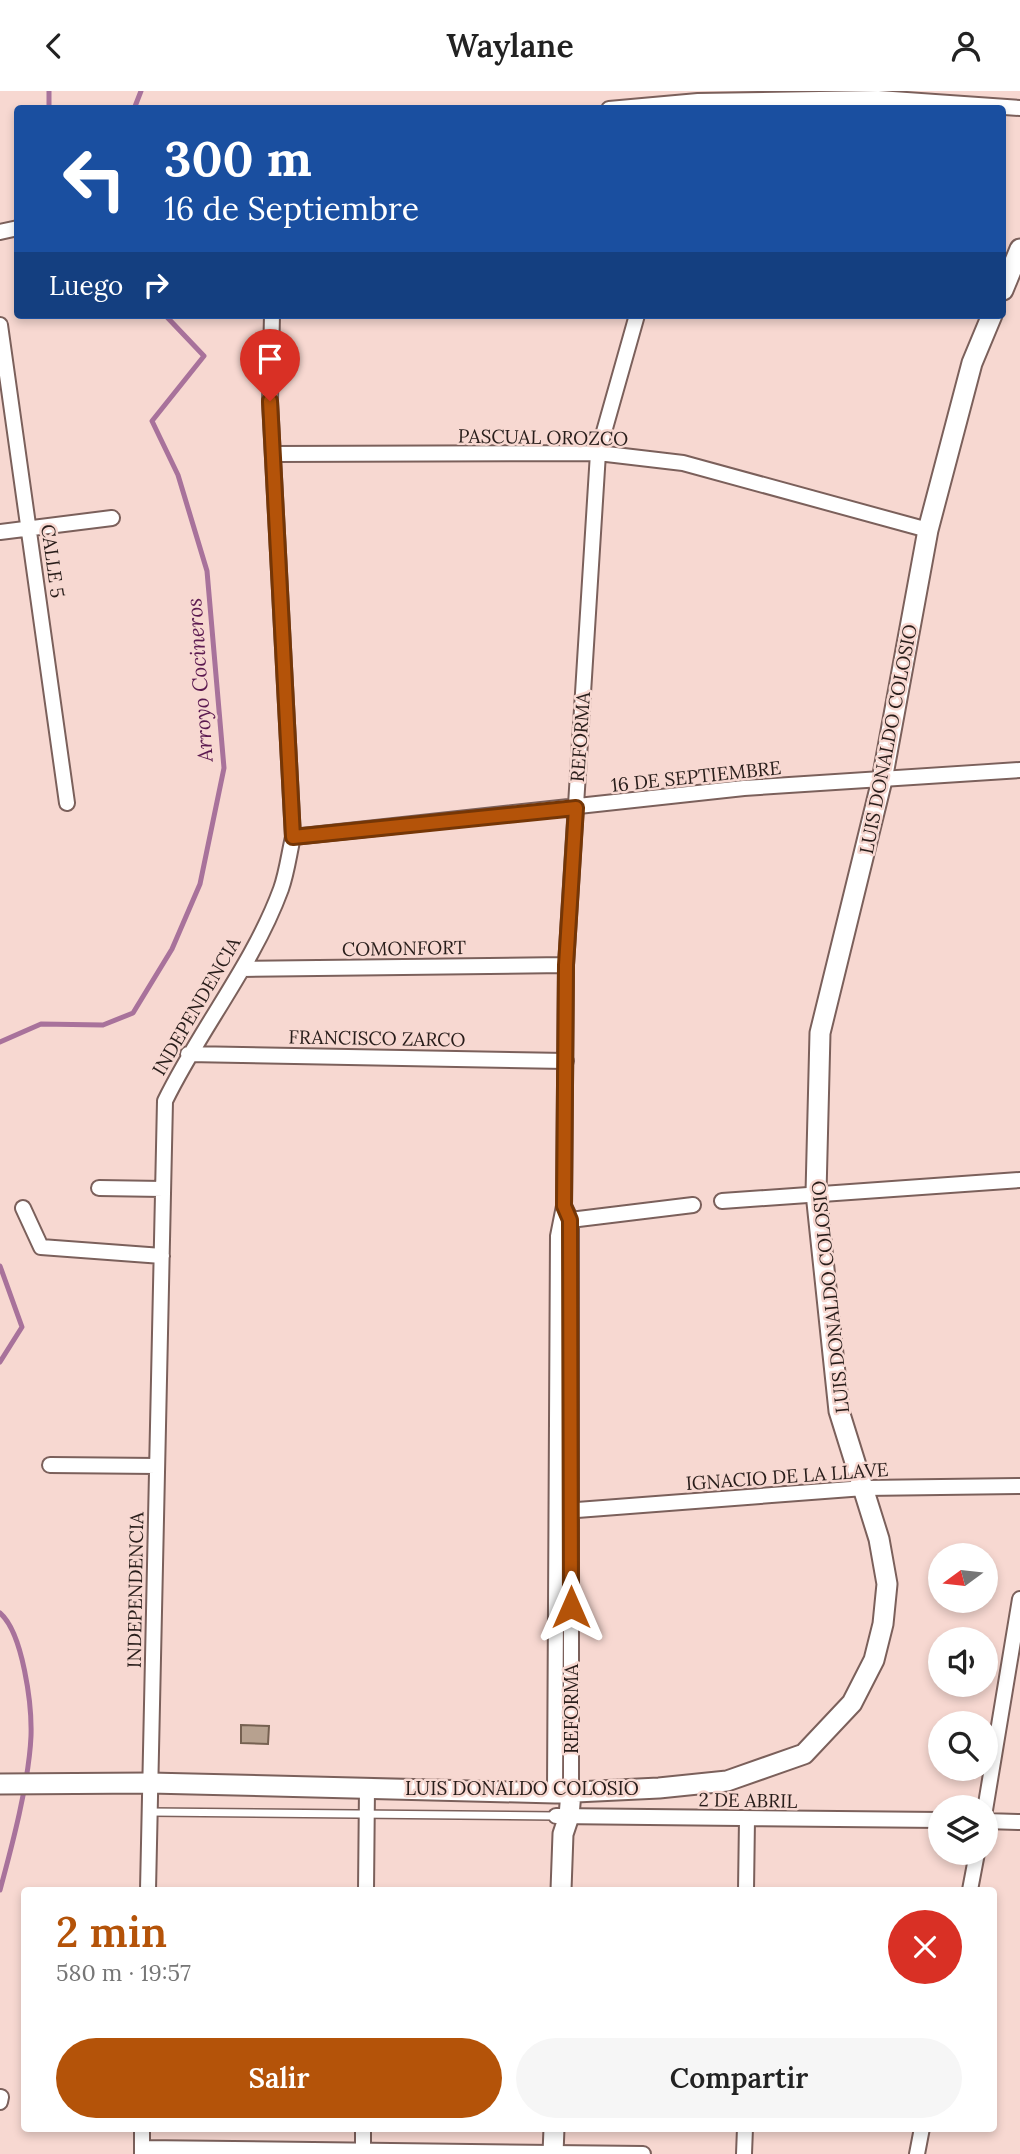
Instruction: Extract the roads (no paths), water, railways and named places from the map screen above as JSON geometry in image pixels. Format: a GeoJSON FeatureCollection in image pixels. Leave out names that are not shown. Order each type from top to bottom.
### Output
{"type":"FeatureCollection","features":[{"type":"Feature","properties":{"kind":"main road"},"geometry":{"type":"LineString","coordinates":[[1006,283],[1020,249]]}},
{"type":"Feature","properties":{"kind":"main road","name":"LUIS DONALDO COLOSIO"},"geometry":{"type":"LineString","coordinates":[[0,1784],[150,1783],[563,1792],[726,1781],[804,1754],[827,1733],[852,1703],[874,1660],[883,1624],[887,1584],[879,1539],[839,1411],[816,1193],[820,1033],[882,780],[928,530],[972,363],[990,319]]}},
{"type":"Feature","properties":{"kind":"main road","name":"REFORMA"},"geometry":{"type":"LineString","coordinates":[[561,1887],[563,1792]]}},
{"type":"Feature","properties":{"kind":"main road"},"geometry":{"type":"LineString","coordinates":[[553,2153],[554,2132]]}},
{"type":"Feature","properties":{"kind":"street"},"geometry":{"type":"LineString","coordinates":[[649,105],[698,100],[878,95],[987,105]]}},
{"type":"Feature","properties":{"kind":"street","name":"INDEPENDENCIA"},"geometry":{"type":"LineString","coordinates":[[148,1887],[165,1101],[188,1054],[242,969],[281,888],[293,837],[270,401],[272,319]]}},
{"type":"Feature","properties":{"kind":"street","name":"REFORMA"},"geometry":{"type":"LineString","coordinates":[[563,1792],[555,1678],[563,1511],[566,965],[598,453],[636,319]]}},
{"type":"Feature","properties":{"kind":"street","name":"CALLE 5"},"geometry":{"type":"LineString","coordinates":[[0,325],[67,803]]}},
{"type":"Feature","properties":{"kind":"street","name":"PASCUAL OROZCO"},"geometry":{"type":"LineString","coordinates":[[274,454],[598,453],[683,463],[928,530]]}},
{"type":"Feature","properties":{"kind":"street"},"geometry":{"type":"LineString","coordinates":[[0,532],[112,518]]}},
{"type":"Feature","properties":{"kind":"street","name":"16 DE SEPTIEMBRE"},"geometry":{"type":"LineString","coordinates":[[293,837],[744,788],[1020,770]]}},
{"type":"Feature","properties":{"kind":"street","name":"COMONFORT"},"geometry":{"type":"LineString","coordinates":[[242,969],[566,965]]}},
{"type":"Feature","properties":{"kind":"street","name":"FRANCISCO ZARCO"},"geometry":{"type":"LineString","coordinates":[[188,1054],[566,1061]]}},
{"type":"Feature","properties":{"kind":"street"},"geometry":{"type":"LineString","coordinates":[[722,1201],[1020,1180]]}},
{"type":"Feature","properties":{"kind":"street"},"geometry":{"type":"LineString","coordinates":[[99,1188],[163,1189]]}},
{"type":"Feature","properties":{"kind":"street"},"geometry":{"type":"LineString","coordinates":[[565,1221],[693,1205]]}},
{"type":"Feature","properties":{"kind":"street"},"geometry":{"type":"LineString","coordinates":[[23,1209],[41,1247],[162,1256]]}},
{"type":"Feature","properties":{"kind":"street"},"geometry":{"type":"LineString","coordinates":[[50,1465],[157,1466]]}},
{"type":"Feature","properties":{"kind":"street","name":"IGNACIO DE LA LLAVE"},"geometry":{"type":"LineString","coordinates":[[563,1511],[864,1488],[1020,1486]]}},
{"type":"Feature","properties":{"kind":"street","name":"REFORMA"},"geometry":{"type":"LineString","coordinates":[[563,1511],[571,1679],[563,1792]]}},
{"type":"Feature","properties":{"kind":"street"},"geometry":{"type":"LineString","coordinates":[[987,1795],[1020,1599]]}},
{"type":"Feature","properties":{"kind":"street"},"geometry":{"type":"LineString","coordinates":[[555,1678],[571,1679]]}},
{"type":"Feature","properties":{"kind":"street"},"geometry":{"type":"LineString","coordinates":[[366,1887],[367,1788]]}},
{"type":"Feature","properties":{"kind":"street"},"geometry":{"type":"LineString","coordinates":[[746,1887],[747,1819]]}},
{"type":"Feature","properties":{"kind":"street","name":"2 DE ABRIL"},"geometry":{"type":"LineString","coordinates":[[563,1822],[928,1820]]}},
{"type":"Feature","properties":{"kind":"street"},"geometry":{"type":"LineString","coordinates":[[998,1821],[1020,1822]]}},
{"type":"Feature","properties":{"kind":"street"},"geometry":{"type":"LineString","coordinates":[[971,1887],[975,1865]]}},
{"type":"Feature","properties":{"kind":"street"},"geometry":{"type":"LineString","coordinates":[[142,2132],[142,2151],[643,2154]]}},
{"type":"Feature","properties":{"kind":"street"},"geometry":{"type":"LineString","coordinates":[[363,2132],[363,2152]]}},
{"type":"Feature","properties":{"kind":"street"},"geometry":{"type":"LineString","coordinates":[[744,2132],[744,2154]]}},
{"type":"Feature","properties":{"kind":"street"},"geometry":{"type":"LineString","coordinates":[[917,2154],[921,2132]]}},
{"type":"Feature","properties":{"kind":"lane","name":"LUIS DONALDO COLOSIO"},"geometry":{"type":"LineString","coordinates":[[150,1811],[563,1822]]}},
{"type":"Feature","properties":{"kind":"waterway"},"geometry":{"type":"LineString","coordinates":[[49,91],[49,105]]}},
{"type":"Feature","properties":{"kind":"waterway","name":"Arroyo Cocineros"},"geometry":{"type":"LineString","coordinates":[[136,105],[141,91]]}},
{"type":"Feature","properties":{"kind":"waterway","name":"Arroyo Cocineros"},"geometry":{"type":"LineString","coordinates":[[0,1042],[41,1024],[103,1025],[133,1013],[172,949],[200,884],[224,768],[207,571],[178,475],[152,421],[204,356],[169,319]]}},
{"type":"Feature","properties":{"kind":"waterway","name":"Arroyo Cocineros"},"geometry":{"type":"LineString","coordinates":[[0,1266],[22,1327],[0,1362]]}},
{"type":"Feature","properties":{"kind":"waterway","name":"Arroyo Cocineros"},"geometry":{"type":"LineString","coordinates":[[0,1613],[15,1636],[20,1653],[28,1689],[31,1736],[15,1834],[0,1890]]}}]}
